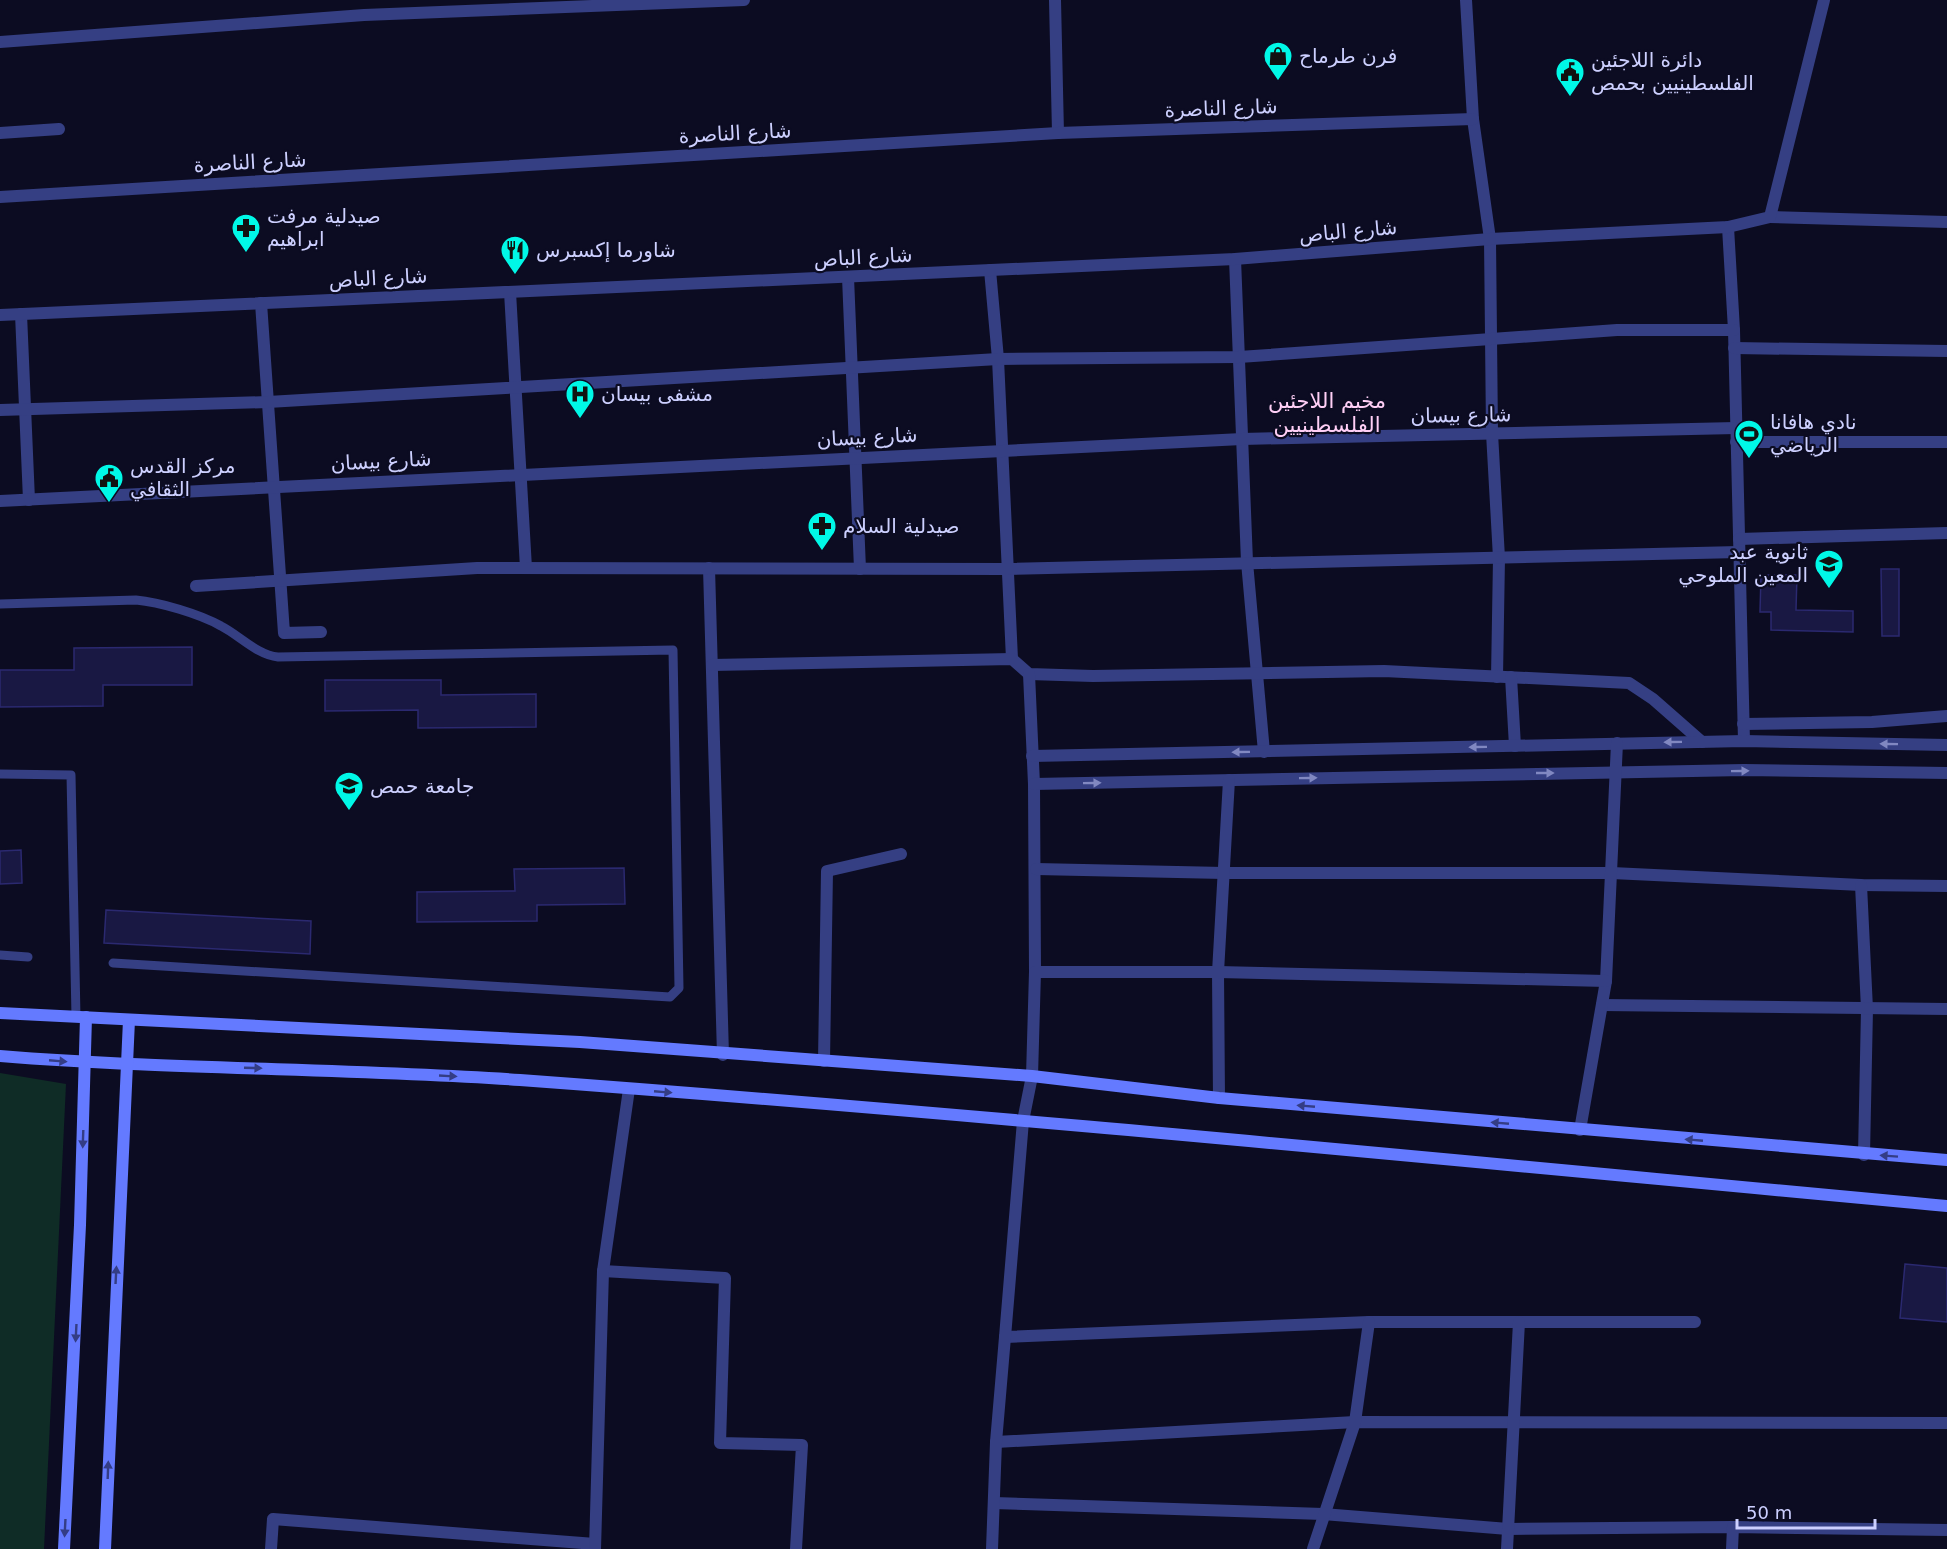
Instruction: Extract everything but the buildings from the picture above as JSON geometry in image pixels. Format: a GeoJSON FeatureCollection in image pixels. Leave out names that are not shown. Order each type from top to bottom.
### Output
{"type":"FeatureCollection","features":[{"type":"Feature","properties":{"kind":"main road"},"geometry":{"type":"LineString","coordinates":[[0,1013],[580,1042],[723,1055],[1032,1076],[1219,1098],[1864,1155],[1947,1160]]}},
{"type":"Feature","properties":{"kind":"main road"},"geometry":{"type":"LineString","coordinates":[[64,1549],[81,1225],[85,1063],[81,1017]]}},
{"type":"Feature","properties":{"kind":"main road"},"geometry":{"type":"LineString","coordinates":[[105,1549],[129,1065],[129,1020]]}},
{"type":"Feature","properties":{"kind":"main road"},"geometry":{"type":"LineString","coordinates":[[0,1056],[129,1065],[374,1072],[629,1089],[1023,1121],[1947,1206]]}},
{"type":"Feature","properties":{"kind":"street"},"geometry":{"type":"LineString","coordinates":[[0,42],[364,15],[744,0]]}},
{"type":"Feature","properties":{"kind":"street"},"geometry":{"type":"LineString","coordinates":[[1055,0],[1058,133]]}},
{"type":"Feature","properties":{"kind":"street"},"geometry":{"type":"LineString","coordinates":[[1466,0],[1473,119],[1490,239],[1492,433],[1498,558],[1497,677]]}},
{"type":"Feature","properties":{"kind":"street"},"geometry":{"type":"LineString","coordinates":[[1770,217],[1824,0]]}},
{"type":"Feature","properties":{"kind":"street","name":"شارع الناصرة"},"geometry":{"type":"LineString","coordinates":[[0,197],[1058,133],[1473,119]]}},
{"type":"Feature","properties":{"kind":"street"},"geometry":{"type":"LineString","coordinates":[[0,133],[59,129]]}},
{"type":"Feature","properties":{"kind":"street","name":"شارع الباص"},"geometry":{"type":"LineString","coordinates":[[0,315],[1235,259],[1490,239],[1728,227],[1770,217],[1947,222]]}},
{"type":"Feature","properties":{"kind":"street"},"geometry":{"type":"LineString","coordinates":[[1728,227],[1734,330],[1743,741]]}},
{"type":"Feature","properties":{"kind":"street"},"geometry":{"type":"LineString","coordinates":[[1235,259],[1247,562],[1264,752]]}},
{"type":"Feature","properties":{"kind":"street"},"geometry":{"type":"LineString","coordinates":[[990,270],[998,359],[1012,659]]}},
{"type":"Feature","properties":{"kind":"street"},"geometry":{"type":"LineString","coordinates":[[848,277],[860,569]]}},
{"type":"Feature","properties":{"kind":"street"},"geometry":{"type":"LineString","coordinates":[[510,292],[526,568]]}},
{"type":"Feature","properties":{"kind":"street"},"geometry":{"type":"LineString","coordinates":[[261,303],[284,633],[321,632]]}},
{"type":"Feature","properties":{"kind":"street"},"geometry":{"type":"LineString","coordinates":[[21,314],[29,500]]}},
{"type":"Feature","properties":{"kind":"street"},"geometry":{"type":"LineString","coordinates":[[0,410],[268,402],[998,359],[1239,357],[1617,330],[1734,330]]}},
{"type":"Feature","properties":{"kind":"street"},"geometry":{"type":"LineString","coordinates":[[1734,348],[1947,351]]}},
{"type":"Feature","properties":{"kind":"street","name":"شارع بيسان"},"geometry":{"type":"LineString","coordinates":[[0,501],[1242,439],[1736,428]]}},
{"type":"Feature","properties":{"kind":"street"},"geometry":{"type":"LineString","coordinates":[[1736,442],[1947,442]]}},
{"type":"Feature","properties":{"kind":"street"},"geometry":{"type":"LineString","coordinates":[[196,586],[477,568],[1006,569],[1498,558],[1947,533]]}},
{"type":"Feature","properties":{"kind":"street"},"geometry":{"type":"LineString","coordinates":[[709,568],[723,1055]]}},
{"type":"Feature","properties":{"kind":"street"},"geometry":{"type":"LineString","coordinates":[[712,665],[1012,659],[1029,674],[1093,676],[1384,671],[1629,683],[1653,699],[1702,742]]}},
{"type":"Feature","properties":{"kind":"street"},"geometry":{"type":"LineString","coordinates":[[992,1549],[996,1442],[1023,1121],[1032,1076],[1036,869],[1029,674]]}},
{"type":"Feature","properties":{"kind":"street"},"geometry":{"type":"LineString","coordinates":[[1511,677],[1515,746]]}},
{"type":"Feature","properties":{"kind":"street"},"geometry":{"type":"LineString","coordinates":[[1743,724],[1872,722],[1947,716]]}},
{"type":"Feature","properties":{"kind":"street"},"geometry":{"type":"LineString","coordinates":[[1032,756],[1743,741],[1947,746]]}},
{"type":"Feature","properties":{"kind":"street"},"geometry":{"type":"LineString","coordinates":[[1580,1130],[1606,981],[1617,743]]}},
{"type":"Feature","properties":{"kind":"street"},"geometry":{"type":"LineString","coordinates":[[1034,784],[1744,770],[1947,773]]}},
{"type":"Feature","properties":{"kind":"street"},"geometry":{"type":"LineString","coordinates":[[1219,1098],[1218,972],[1229,780]]}},
{"type":"Feature","properties":{"kind":"street"},"geometry":{"type":"LineString","coordinates":[[824,1062],[827,871],[901,854]]}},
{"type":"Feature","properties":{"kind":"street"},"geometry":{"type":"LineString","coordinates":[[1036,869],[1224,873],[1612,873],[1861,885],[1947,885]]}},
{"type":"Feature","properties":{"kind":"street"},"geometry":{"type":"LineString","coordinates":[[1861,885],[1867,1009],[1864,1155]]}},
{"type":"Feature","properties":{"kind":"street"},"geometry":{"type":"LineString","coordinates":[[1035,972],[1218,972],[1606,981]]}},
{"type":"Feature","properties":{"kind":"street"},"geometry":{"type":"LineString","coordinates":[[1602,1005],[1947,1009]]}},
{"type":"Feature","properties":{"kind":"street"},"geometry":{"type":"LineString","coordinates":[[271,1549],[273,1519],[595,1547],[603,1271],[629,1089]]}},
{"type":"Feature","properties":{"kind":"street"},"geometry":{"type":"LineString","coordinates":[[603,1271],[725,1278],[720,1443],[802,1445],[795,1549]]}},
{"type":"Feature","properties":{"kind":"street"},"geometry":{"type":"LineString","coordinates":[[1005,1337],[1369,1322],[1695,1322]]}},
{"type":"Feature","properties":{"kind":"street"},"geometry":{"type":"LineString","coordinates":[[1313,1549],[1355,1422],[1369,1322]]}},
{"type":"Feature","properties":{"kind":"street"},"geometry":{"type":"LineString","coordinates":[[1507,1549],[1519,1322]]}},
{"type":"Feature","properties":{"kind":"street"},"geometry":{"type":"LineString","coordinates":[[996,1442],[1355,1422],[1947,1423]]}},
{"type":"Feature","properties":{"kind":"street"},"geometry":{"type":"LineString","coordinates":[[994,1503],[1323,1514],[1508,1529],[1733,1527],[1947,1530]]}},
{"type":"Feature","properties":{"kind":"street"},"geometry":{"type":"LineString","coordinates":[[1732,1549],[1733,1527]]}},
{"type":"Feature","properties":{"kind":"lane"},"geometry":{"type":"LineString","coordinates":[[0,604],[136,600],[153,603],[219,624],[266,655],[278,657],[674,650],[679,988],[670,997],[113,963]]}},
{"type":"Feature","properties":{"kind":"lane"},"geometry":{"type":"LineString","coordinates":[[0,774],[71,775],[81,1017]]}},
{"type":"Feature","properties":{"kind":"lane"},"geometry":{"type":"LineString","coordinates":[[0,956],[28,957]]}},
{"type":"Feature","properties":{"kind":"green space"},"geometry":{"type":"Polygon","coordinates":[[[0,1073],[66,1084],[44,1549],[0,1549],[0,1073]]]}},
{"type":"Feature","properties":{"kind":"place","name":"فرن طرماح"},"geometry":{"type":"Point","coordinates":[1278,82]}},
{"type":"Feature","properties":{"kind":"place","name":"دائرة اللاجئين الفلسطينيين بحمص"},"geometry":{"type":"Point","coordinates":[1570,98]}},
{"type":"Feature","properties":{"kind":"place","name":"صيدلية مرفت ابراهيم"},"geometry":{"type":"Point","coordinates":[246,254]}},
{"type":"Feature","properties":{"kind":"place","name":"شاورما إكسبرس"},"geometry":{"type":"Point","coordinates":[515,276]}},
{"type":"Feature","properties":{"kind":"place","name":"مشفى بيسان"},"geometry":{"type":"Point","coordinates":[580,420]}},
{"type":"Feature","properties":{"kind":"place","name":"نادي هافانا الرياضي"},"geometry":{"type":"Point","coordinates":[1749,460]}},
{"type":"Feature","properties":{"kind":"place","name":"مركز القدس الثقافي"},"geometry":{"type":"Point","coordinates":[109,504]}},
{"type":"Feature","properties":{"kind":"place","name":"صيدلية السلام"},"geometry":{"type":"Point","coordinates":[822,552]}},
{"type":"Feature","properties":{"kind":"place","name":"ثانوية عبد المعين الملوحي"},"geometry":{"type":"Point","coordinates":[1829,590]}},
{"type":"Feature","properties":{"kind":"place","name":"جامعة حمص"},"geometry":{"type":"Point","coordinates":[349,812]}},
{"type":"Feature","properties":{"kind":"district","name":"مخيم اللاجئين الفلسطينيين"},"geometry":{"type":"Point","coordinates":[1327,413]}}]}
